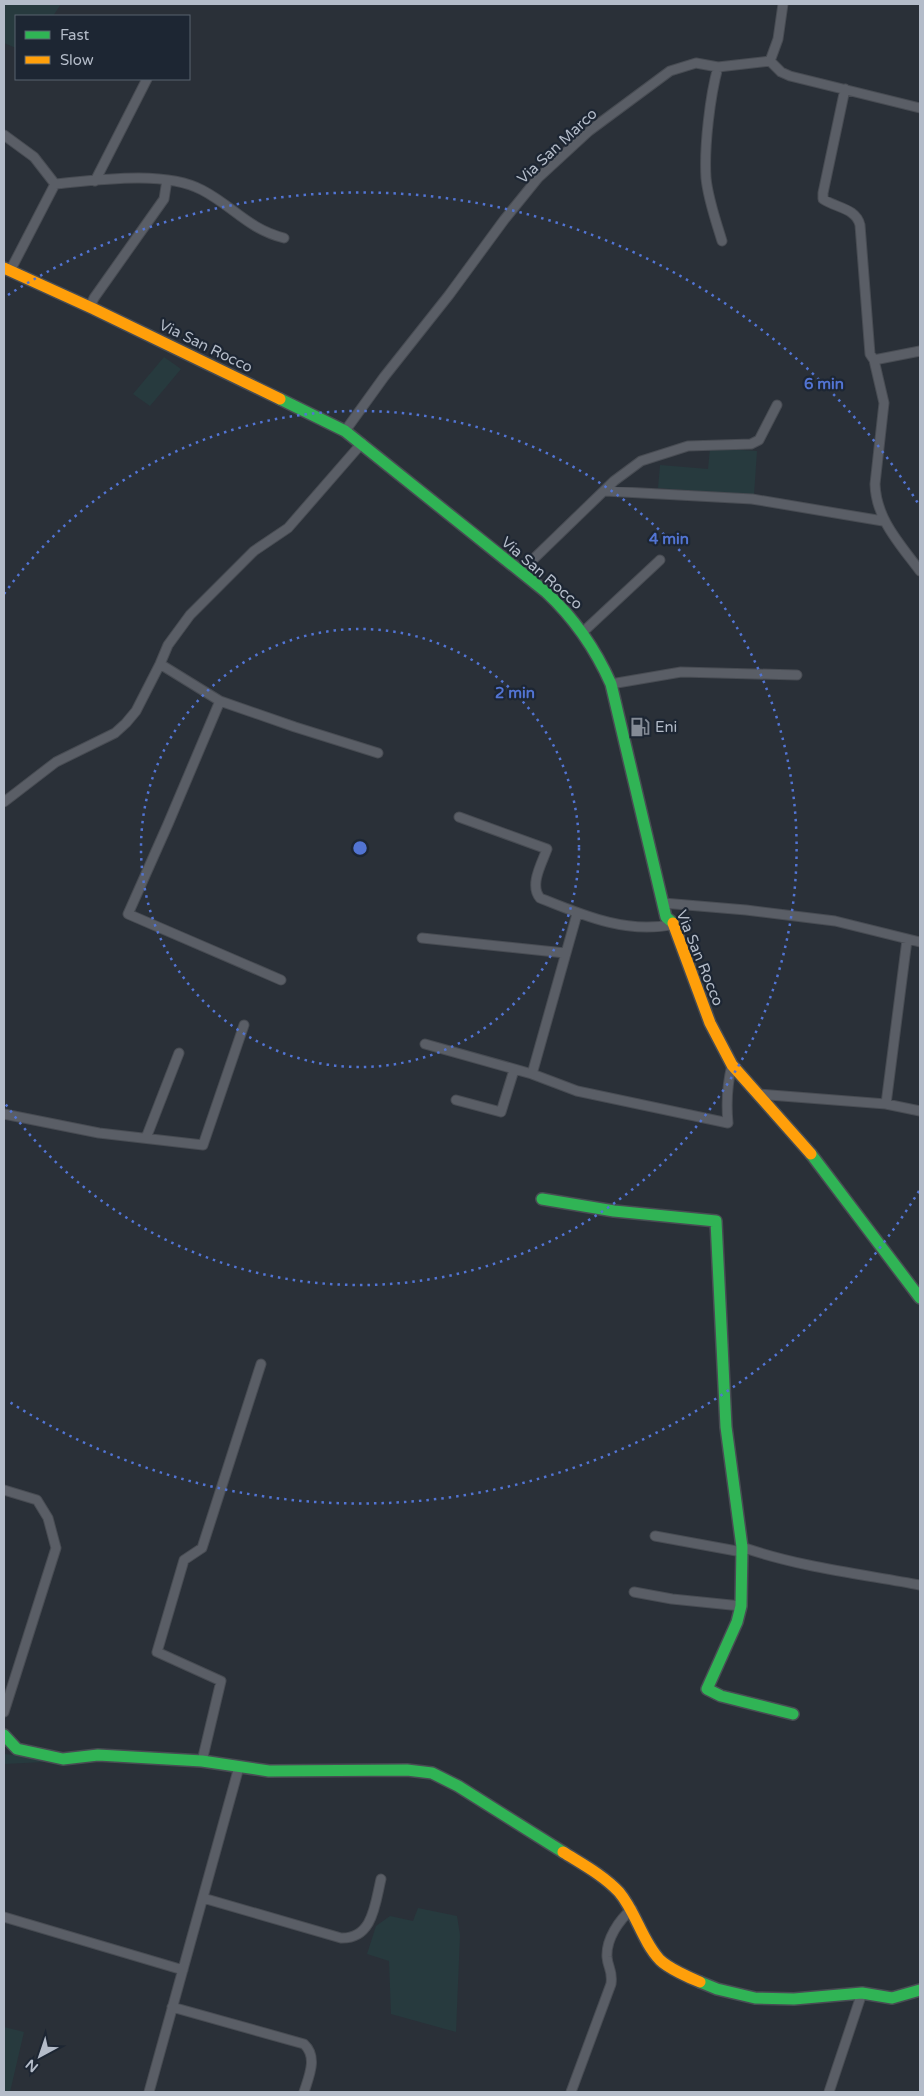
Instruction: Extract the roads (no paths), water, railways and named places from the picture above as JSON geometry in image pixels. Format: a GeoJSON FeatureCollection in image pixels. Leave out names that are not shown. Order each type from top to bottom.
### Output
{"type":"FeatureCollection","features":[{"type":"Feature","properties":{"kind":"street"},"geometry":{"type":"LineString","coordinates":[[783,4],[778,39],[770,61],[781,72],[790,76],[920,108]]}},
{"type":"Feature","properties":{"kind":"street","name":"Via San Marco"},"geometry":{"type":"LineString","coordinates":[[345,431],[384,377],[538,178],[589,131],[670,71],[696,63],[718,67],[770,61]]}},
{"type":"Feature","properties":{"kind":"street"},"geometry":{"type":"LineString","coordinates":[[718,67],[712,87],[706,178],[712,212],[722,242]]}},
{"type":"Feature","properties":{"kind":"street"},"geometry":{"type":"LineString","coordinates":[[95,181],[146,80]]}},
{"type":"Feature","properties":{"kind":"street"},"geometry":{"type":"LineString","coordinates":[[845,89],[822,193],[823,199],[842,206],[858,218],[860,225],[870,354],[874,360],[884,403],[875,497],[883,521],[920,571]]}},
{"type":"Feature","properties":{"kind":"street"},"geometry":{"type":"LineString","coordinates":[[4,136],[34,157],[55,184]]}},
{"type":"Feature","properties":{"kind":"street"},"geometry":{"type":"LineString","coordinates":[[55,184],[137,179],[167,180],[201,189],[264,233],[284,238]]}},
{"type":"Feature","properties":{"kind":"street"},"geometry":{"type":"LineString","coordinates":[[90,307],[94,298],[164,199],[167,180]]}},
{"type":"Feature","properties":{"kind":"street"},"geometry":{"type":"LineString","coordinates":[[7,269],[55,184]]}},
{"type":"Feature","properties":{"kind":"street","name":"Via San Rocco"},"geometry":{"type":"LineString","coordinates":[[7,269],[90,307],[345,431],[567,611],[584,631],[595,649],[611,684],[666,917],[674,924],[710,1023],[732,1065],[819,1163],[920,1298]]}},
{"type":"Feature","properties":{"kind":"street"},"geometry":{"type":"LineString","coordinates":[[874,360],[920,351]]}},
{"type":"Feature","properties":{"kind":"street"},"geometry":{"type":"LineString","coordinates":[[520,572],[614,481],[641,461],[670,450],[688,446],[751,444],[759,440],[777,405]]}},
{"type":"Feature","properties":{"kind":"street"},"geometry":{"type":"LineString","coordinates":[[4,802],[56,762],[115,733],[136,711],[168,645],[190,615],[254,551],[288,528],[362,443]]}},
{"type":"Feature","properties":{"kind":"street"},"geometry":{"type":"LineString","coordinates":[[605,491],[752,499],[883,521]]}},
{"type":"Feature","properties":{"kind":"street"},"geometry":{"type":"LineString","coordinates":[[584,631],[660,560]]}},
{"type":"Feature","properties":{"kind":"street"},"geometry":{"type":"LineString","coordinates":[[160,664],[220,700],[295,727],[378,753]]}},
{"type":"Feature","properties":{"kind":"street"},"geometry":{"type":"LineString","coordinates":[[611,684],[681,672],[797,675]]}},
{"type":"Feature","properties":{"kind":"street"},"geometry":{"type":"LineString","coordinates":[[220,700],[128,914],[281,980]]}},
{"type":"Feature","properties":{"kind":"street"},"geometry":{"type":"LineString","coordinates":[[459,817],[547,849],[535,887],[536,894],[540,898],[577,914],[622,925],[648,928],[674,924]]}},
{"type":"Feature","properties":{"kind":"street"},"geometry":{"type":"LineString","coordinates":[[663,903],[746,910],[835,921],[920,942]]}},
{"type":"Feature","properties":{"kind":"street"},"geometry":{"type":"LineString","coordinates":[[532,1074],[577,914]]}},
{"type":"Feature","properties":{"kind":"street"},"geometry":{"type":"LineString","coordinates":[[422,938],[565,953]]}},
{"type":"Feature","properties":{"kind":"street"},"geometry":{"type":"LineString","coordinates":[[886,1104],[907,940]]}},
{"type":"Feature","properties":{"kind":"street"},"geometry":{"type":"LineString","coordinates":[[4,1114],[99,1133],[203,1144],[244,1025]]}},
{"type":"Feature","properties":{"kind":"street"},"geometry":{"type":"LineString","coordinates":[[426,1044],[532,1074],[577,1091],[728,1123],[726,1101],[732,1065]]}},
{"type":"Feature","properties":{"kind":"street"},"geometry":{"type":"LineString","coordinates":[[146,1138],[178,1053]]}},
{"type":"Feature","properties":{"kind":"street"},"geometry":{"type":"LineString","coordinates":[[456,1100],[501,1112],[514,1070]]}},
{"type":"Feature","properties":{"kind":"street"},"geometry":{"type":"LineString","coordinates":[[756,1094],[886,1104],[920,1111]]}},
{"type":"Feature","properties":{"kind":"street"},"geometry":{"type":"LineString","coordinates":[[542,1199],[614,1211],[716,1221],[726,1427],[742,1549],[741,1606],[738,1622],[707,1690],[721,1696],[794,1714]]}},
{"type":"Feature","properties":{"kind":"street"},"geometry":{"type":"LineString","coordinates":[[202,1761],[221,1681],[157,1652],[184,1560],[202,1548],[261,1364]]}},
{"type":"Feature","properties":{"kind":"street"},"geometry":{"type":"LineString","coordinates":[[4,1490],[37,1500],[48,1518],[56,1548],[4,1712]]}},
{"type":"Feature","properties":{"kind":"street"},"geometry":{"type":"LineString","coordinates":[[655,1536],[742,1549],[920,1585]]}},
{"type":"Feature","properties":{"kind":"street"},"geometry":{"type":"LineString","coordinates":[[634,1592],[672,1599],[741,1606]]}},
{"type":"Feature","properties":{"kind":"street"},"geometry":{"type":"LineString","coordinates":[[4,1735],[17,1749],[63,1759],[98,1755],[202,1761],[270,1771],[407,1770],[432,1774],[458,1786],[604,1878],[618,1891],[632,1909],[650,1947],[661,1961],[694,1980],[717,1989],[755,1998],[794,2000],[862,1993],[892,1998],[920,1990]]}},
{"type":"Feature","properties":{"kind":"street"},"geometry":{"type":"LineString","coordinates":[[149,2092],[239,1767]]}},
{"type":"Feature","properties":{"kind":"street"},"geometry":{"type":"LineString","coordinates":[[203,1898],[341,1938],[350,1938],[359,1935],[372,1918],[381,1879]]}},
{"type":"Feature","properties":{"kind":"street"},"geometry":{"type":"LineString","coordinates":[[571,2092],[611,1984],[612,1973],[607,1956],[612,1937],[624,1916],[632,1909]]}},
{"type":"Feature","properties":{"kind":"street"},"geometry":{"type":"LineString","coordinates":[[4,1917],[183,1970]]}},
{"type":"Feature","properties":{"kind":"street"},"geometry":{"type":"LineString","coordinates":[[828,2092],[862,1993]]}},
{"type":"Feature","properties":{"kind":"street"},"geometry":{"type":"LineString","coordinates":[[172,2008],[304,2044],[310,2050],[312,2061],[304,2092]]}},
{"type":"Feature","properties":{"kind":"place","name":"Eni"},"geometry":{"type":"Point","coordinates":[640,727]}}]}
